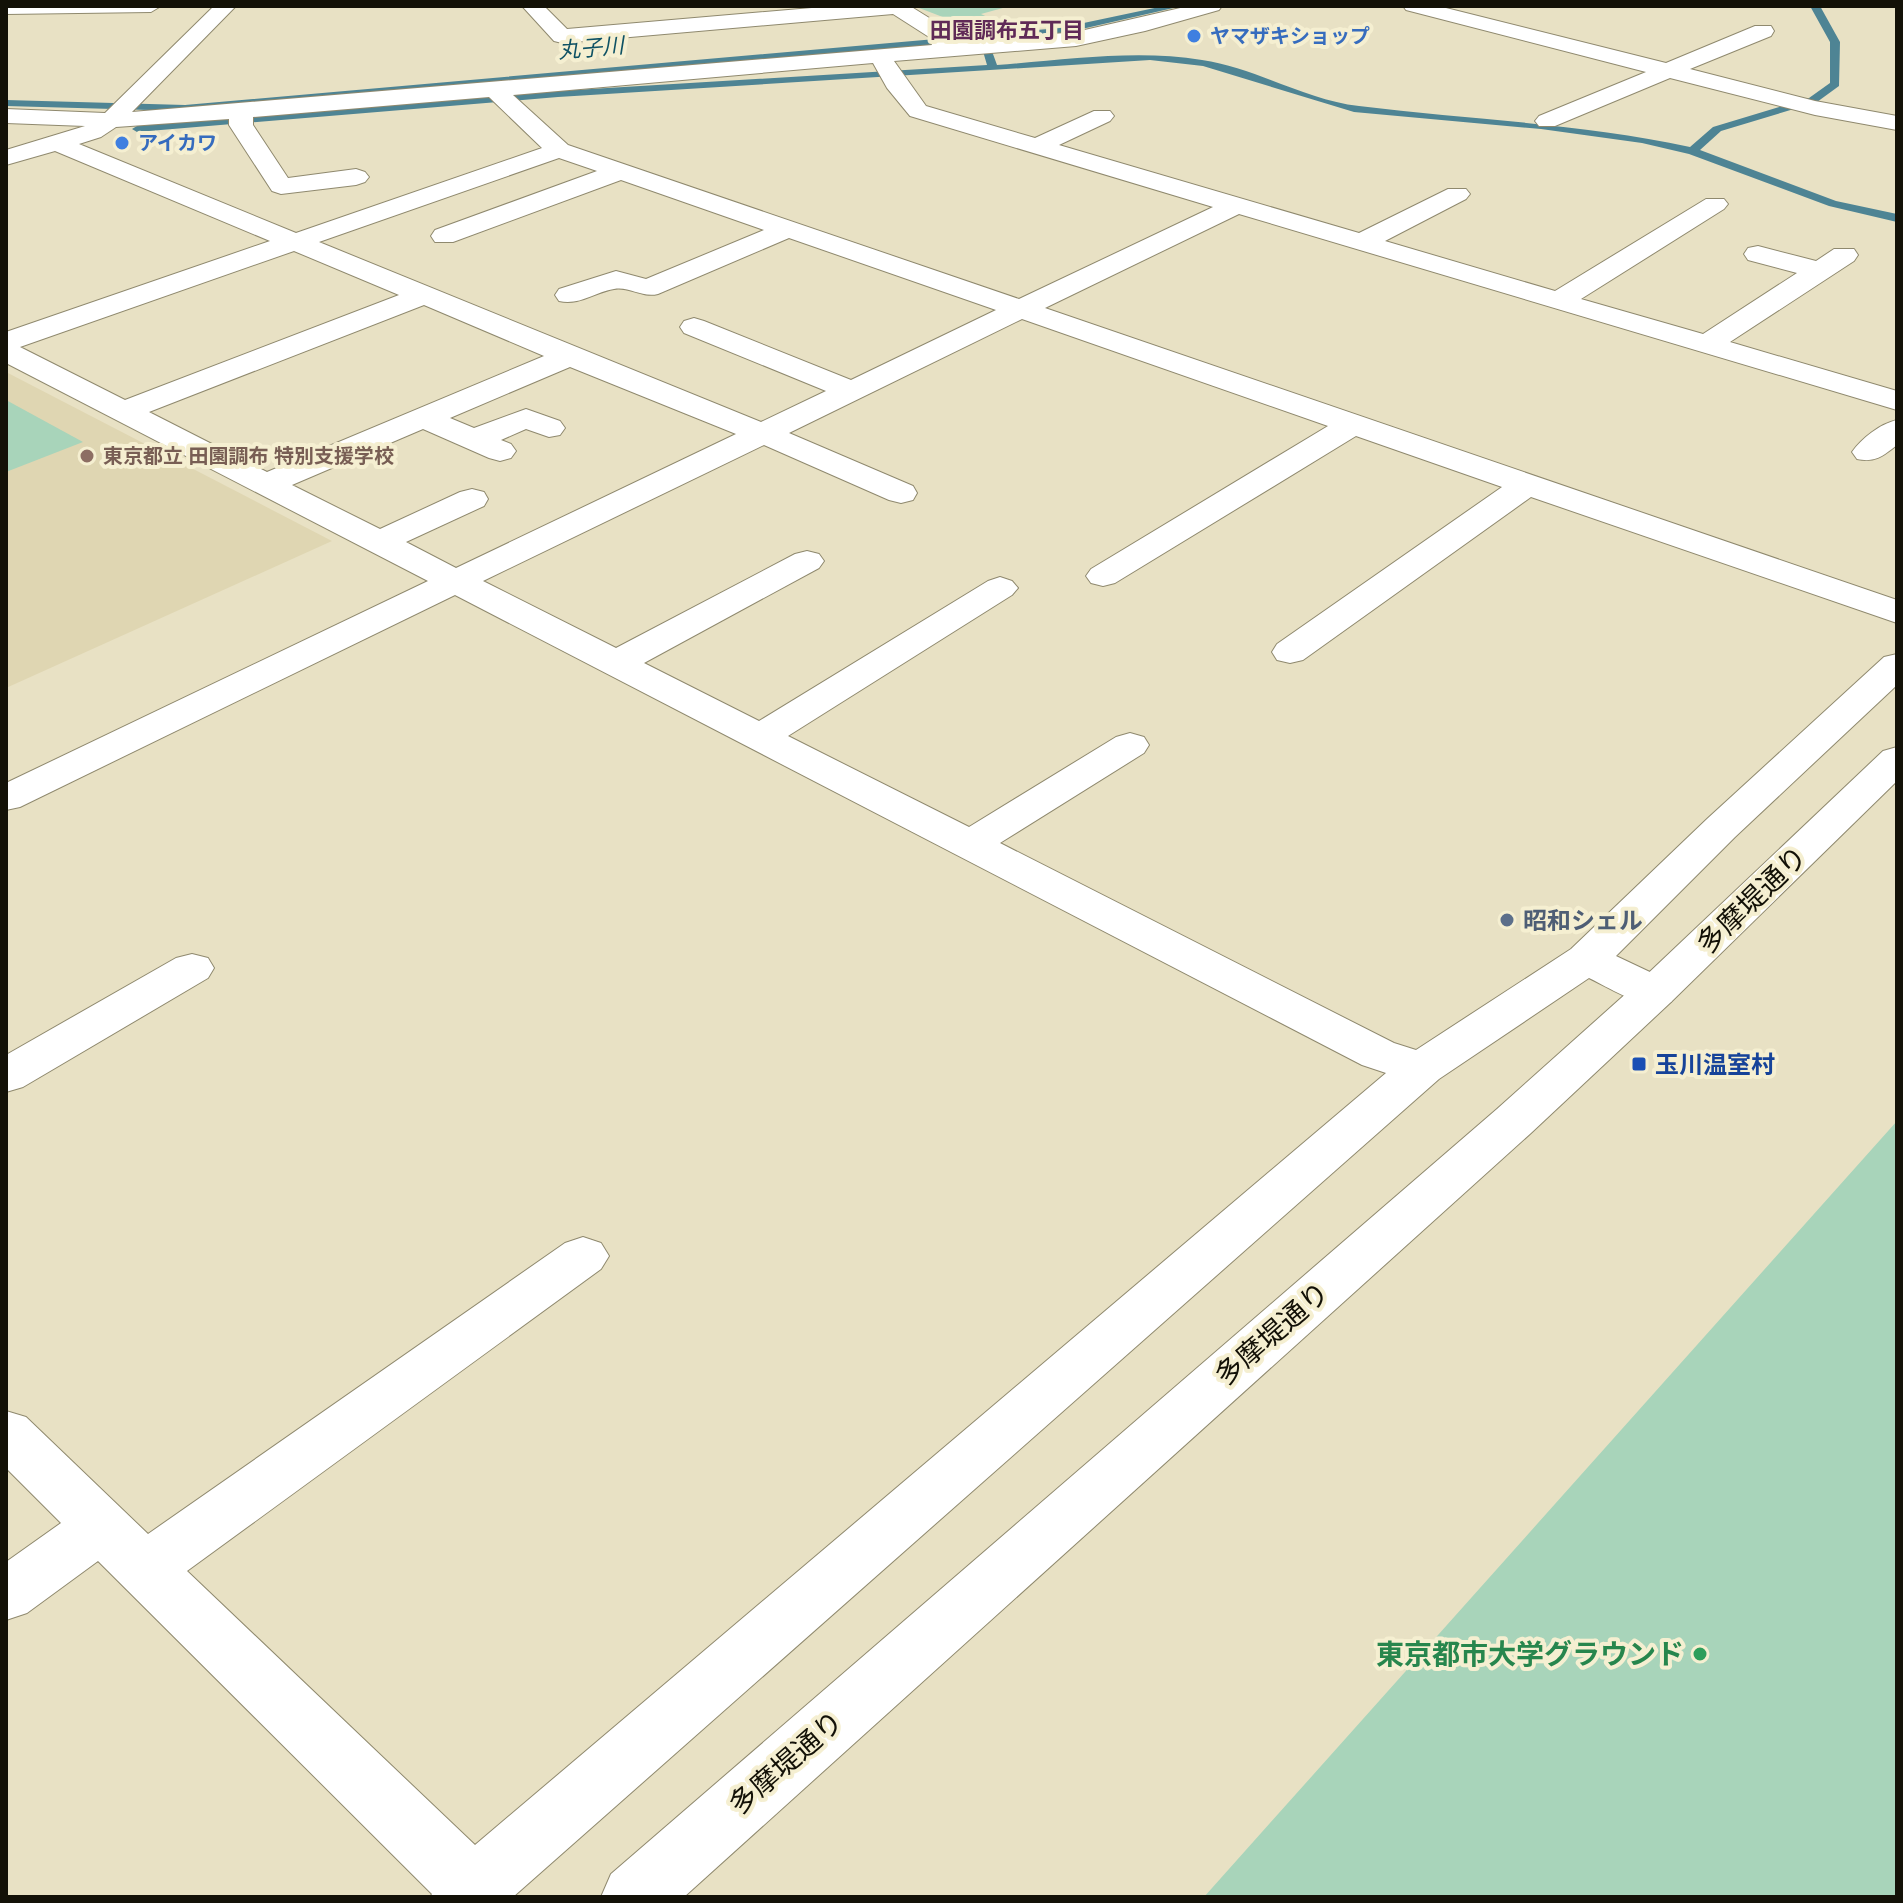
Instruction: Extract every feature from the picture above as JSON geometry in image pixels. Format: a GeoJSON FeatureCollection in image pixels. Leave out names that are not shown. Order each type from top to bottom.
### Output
{"type":"FeatureCollection","features":[{"type":"Feature","properties":{"kind":"street"},"geometry":{"type":"LineString","coordinates":[[6,8],[151,6]]}},
{"type":"Feature","properties":{"kind":"street"},"geometry":{"type":"LineString","coordinates":[[6,158],[57,143],[135,97],[226,6]]}},
{"type":"Feature","properties":{"kind":"street"},"geometry":{"type":"LineString","coordinates":[[532,6],[562,36],[897,7],[942,42],[971,48],[1076,39],[1145,25],[1212,6]]}},
{"type":"Feature","properties":{"kind":"street"},"geometry":{"type":"LineString","coordinates":[[1413,6],[1815,108],[1897,123]]}},
{"type":"Feature","properties":{"kind":"street"},"geometry":{"type":"LineString","coordinates":[[1469,20],[1506,6]]}},
{"type":"Feature","properties":{"kind":"street"},"geometry":{"type":"LineString","coordinates":[[1547,121],[1763,31]]}},
{"type":"Feature","properties":{"kind":"street"},"geometry":{"type":"LineString","coordinates":[[6,116],[103,116],[147,132],[241,119],[499,93],[888,70],[942,42]]}},
{"type":"Feature","properties":{"kind":"street"},"geometry":{"type":"LineString","coordinates":[[888,70],[918,111],[1897,401]]}},
{"type":"Feature","properties":{"kind":"street"},"geometry":{"type":"LineString","coordinates":[[499,93],[559,150],[1897,612]]}},
{"type":"Feature","properties":{"kind":"street"},"geometry":{"type":"LineString","coordinates":[[1035,147],[1102,116]]}},
{"type":"Feature","properties":{"kind":"street"},"geometry":{"type":"LineString","coordinates":[[241,119],[281,186],[301,204]]}},
{"type":"Feature","properties":{"kind":"street"},"geometry":{"type":"LineString","coordinates":[[57,143],[901,493]]}},
{"type":"Feature","properties":{"kind":"street"},"geometry":{"type":"LineString","coordinates":[[6,342],[559,150]]}},
{"type":"Feature","properties":{"kind":"street"},"geometry":{"type":"LineString","coordinates":[[444,236],[622,171]]}},
{"type":"Feature","properties":{"kind":"street"},"geometry":{"type":"LineString","coordinates":[[281,186],[356,177]]}},
{"type":"Feature","properties":{"kind":"street"},"geometry":{"type":"LineString","coordinates":[[1361,243],[1457,194]]}},
{"type":"Feature","properties":{"kind":"street"},"geometry":{"type":"LineString","coordinates":[[1558,301],[1715,204]]}},
{"type":"Feature","properties":{"kind":"street"},"geometry":{"type":"LineString","coordinates":[[6,798],[1235,206]]}},
{"type":"Feature","properties":{"kind":"street"},"geometry":{"type":"LineString","coordinates":[[569,295],[616,279],[648,288],[789,229]]}},
{"type":"Feature","properties":{"kind":"street"},"geometry":{"type":"LineString","coordinates":[[1758,254],[1820,271]]}},
{"type":"Feature","properties":{"kind":"street"},"geometry":{"type":"LineString","coordinates":[[1706,345],[1844,255]]}},
{"type":"Feature","properties":{"kind":"street"},"geometry":{"type":"LineString","coordinates":[[124,411],[425,295]]}},
{"type":"Feature","properties":{"kind":"street"},"geometry":{"type":"LineString","coordinates":[[694,327],[850,390]]}},
{"type":"Feature","properties":{"kind":"street"},"geometry":{"type":"LineString","coordinates":[[6,351],[1378,1054],[1422,1068]]}},
{"type":"Feature","properties":{"kind":"street"},"geometry":{"type":"LineString","coordinates":[[266,484],[570,356]]}},
{"type":"Feature","properties":{"kind":"street"},"geometry":{"type":"LineString","coordinates":[[424,418],[487,445],[526,418],[549,428]]}},
{"type":"Feature","properties":{"kind":"street"},"geometry":{"type":"LineString","coordinates":[[1103,576],[1352,425]]}},
{"type":"Feature","properties":{"kind":"street"},"geometry":{"type":"LineString","coordinates":[[1868,452],[1897,429]]}},
{"type":"Feature","properties":{"kind":"street"},"geometry":{"type":"LineString","coordinates":[[1290,652],[1526,485]]}},
{"type":"Feature","properties":{"kind":"street"},"geometry":{"type":"LineString","coordinates":[[379,542],[472,499]]}},
{"type":"Feature","properties":{"kind":"street"},"geometry":{"type":"LineString","coordinates":[[616,663],[807,561]]}},
{"type":"Feature","properties":{"kind":"street"},"geometry":{"type":"LineString","coordinates":[[760,737],[1000,588]]}},
{"type":"Feature","properties":{"kind":"street"},"geometry":{"type":"LineString","coordinates":[[6,1433],[468,1893],[1422,1068],[1587,959],[1721,828],[1897,665]]}},
{"type":"Feature","properties":{"kind":"street"},"geometry":{"type":"LineString","coordinates":[[969,845],[1130,745]]}},
{"type":"Feature","properties":{"kind":"street","name":"多摩堤通り"},"geometry":{"type":"LineString","coordinates":[[635,1897],[1514,1121],[1655,992],[1897,759]]}},
{"type":"Feature","properties":{"kind":"street"},"geometry":{"type":"LineString","coordinates":[[1587,959],[1655,992]]}},
{"type":"Feature","properties":{"kind":"street"},"geometry":{"type":"LineString","coordinates":[[6,1076],[192,968]]}},
{"type":"Feature","properties":{"kind":"street"},"geometry":{"type":"LineString","coordinates":[[144,1569],[583,1256]]}},
{"type":"Feature","properties":{"kind":"street"},"geometry":{"type":"LineString","coordinates":[[6,1595],[102,1526]]}},
{"type":"Feature","properties":{"kind":"shaded area","name":"東京都立 田園調布 特別支援学校"},"geometry":{"type":"Polygon","coordinates":[[[6,372],[332,541],[6,688],[6,372]]]}},
{"type":"Feature","properties":{"kind":"green space"},"geometry":{"type":"Polygon","coordinates":[[[914,6],[1010,6],[981,14],[998,22],[974,29],[914,6]]]}},
{"type":"Feature","properties":{"kind":"green space"},"geometry":{"type":"Polygon","coordinates":[[[6,400],[83,442],[6,472],[6,400]]]}},
{"type":"Feature","properties":{"kind":"green space","name":"東京都市大学グラウンド"},"geometry":{"type":"Polygon","coordinates":[[[1897,1121],[1897,1897],[1204,1897],[1897,1121]]]}},
{"type":"Feature","properties":{"kind":"waterway","name":"丸子川"},"geometry":{"type":"LineString","coordinates":[[6,103],[185,108],[1060,31],[1177,6]]}},
{"type":"Feature","properties":{"kind":"waterway"},"geometry":{"type":"LineString","coordinates":[[1692,151],[1717,129],[1813,100],[1835,84],[1835,42],[1815,6]]}},
{"type":"Feature","properties":{"kind":"waterway"},"geometry":{"type":"LineString","coordinates":[[990,38],[984,42],[993,68]]}},
{"type":"Feature","properties":{"kind":"waterway"},"geometry":{"type":"LineString","coordinates":[[993,68],[1150,57],[1204,63],[1354,109],[1541,126],[1642,140],[1692,151]]}},
{"type":"Feature","properties":{"kind":"waterway"},"geometry":{"type":"LineString","coordinates":[[137,129],[558,94],[993,68]]}},
{"type":"Feature","properties":{"kind":"waterway"},"geometry":{"type":"LineString","coordinates":[[1692,151],[1833,204],[1897,218]]}},
{"type":"Feature","properties":{"kind":"place","name":"ヤマザキショップ"},"geometry":{"type":"Point","coordinates":[1194,36]}},
{"type":"Feature","properties":{"kind":"place","name":"アイカワ"},"geometry":{"type":"Point","coordinates":[122,143]}},
{"type":"Feature","properties":{"kind":"place","name":"東京都立 田園調布 特別支援学校"},"geometry":{"type":"Point","coordinates":[87,456]}},
{"type":"Feature","properties":{"kind":"place","name":"昭和シェル"},"geometry":{"type":"Point","coordinates":[1507,920]}},
{"type":"Feature","properties":{"kind":"place","name":"玉川温室村"},"geometry":{"type":"Point","coordinates":[1639,1064]}},
{"type":"Feature","properties":{"kind":"place","name":"東京都市大学グラウンド"},"geometry":{"type":"Point","coordinates":[1700,1654]}},
{"type":"Feature","properties":{"kind":"district","name":"田園調布五丁目"},"geometry":{"type":"Point","coordinates":[1007,30]}}]}
